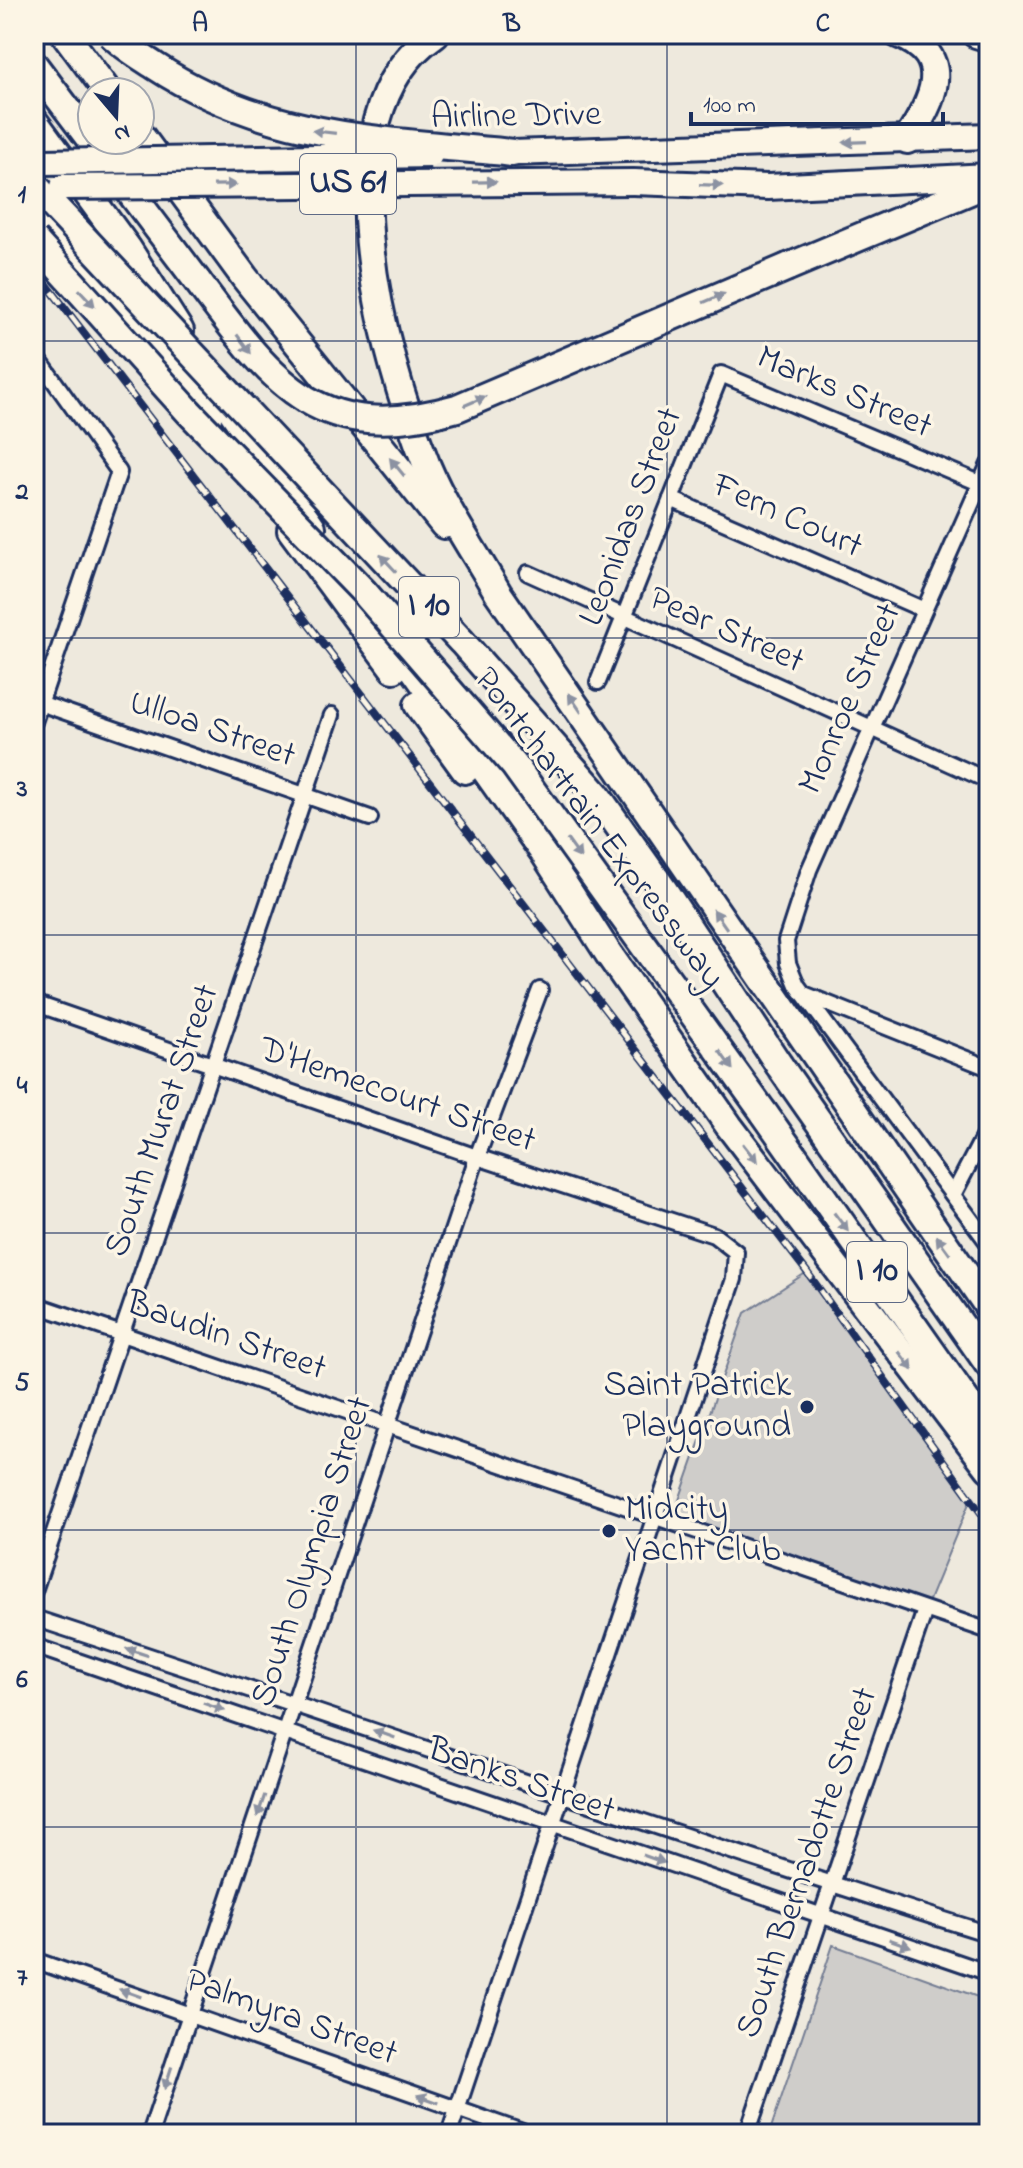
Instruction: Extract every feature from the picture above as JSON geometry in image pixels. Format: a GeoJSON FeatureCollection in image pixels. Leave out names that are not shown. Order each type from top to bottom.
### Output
{"type":"FeatureCollection","features":[{"type":"Feature","properties":{"kind":"highway"},"geometry":{"type":"LineString","coordinates":[[65,34],[96,76]]}},
{"type":"Feature","properties":{"kind":"highway"},"geometry":{"type":"LineString","coordinates":[[111,34],[180,82],[248,114],[297,129],[513,153]]}},
{"type":"Feature","properties":{"kind":"highway"},"geometry":{"type":"LineString","coordinates":[[435,34],[400,68],[376,114],[368,205],[381,317],[402,397],[443,500],[498,593],[989,1308]]}},
{"type":"Feature","properties":{"kind":"highway"},"geometry":{"type":"LineString","coordinates":[[898,34],[918,45],[935,74],[933,98],[907,140]]}},
{"type":"Feature","properties":{"kind":"highway"},"geometry":{"type":"LineString","coordinates":[[976,34],[989,38]]}},
{"type":"Feature","properties":{"kind":"highway"},"geometry":{"type":"LineString","coordinates":[[34,65],[254,358],[287,388],[319,408],[383,421],[417,420],[457,408],[989,183]]}},
{"type":"Feature","properties":{"kind":"highway"},"geometry":{"type":"LineString","coordinates":[[34,121],[128,249],[240,426],[544,853],[608,953],[729,1126],[989,1468]]}},
{"type":"Feature","properties":{"kind":"highway","name":"Airline Drive"},"geometry":{"type":"LineString","coordinates":[[39,173],[989,136]]}},
{"type":"Feature","properties":{"kind":"highway"},"geometry":{"type":"LineString","coordinates":[[155,156],[245,278],[498,593]]}},
{"type":"Feature","properties":{"kind":"highway","name":"Pontchartrain Expressway"},"geometry":{"type":"LineString","coordinates":[[39,173],[596,794],[779,1065],[989,1365]]}},
{"type":"Feature","properties":{"kind":"highway","name":"Airline Drive"},"geometry":{"type":"LineString","coordinates":[[63,187],[633,182],[768,187],[989,176]]}},
{"type":"Feature","properties":{"kind":"highway"},"geometry":{"type":"LineString","coordinates":[[34,207],[52,219],[108,284],[382,651],[439,736],[608,953]]}},
{"type":"Feature","properties":{"kind":"highway","name":"Pontchartrain Expressway"},"geometry":{"type":"LineString","coordinates":[[34,240],[189,412],[364,592],[514,765],[989,1433]]}},
{"type":"Feature","properties":{"kind":"street"},"geometry":{"type":"LineString","coordinates":[[34,353],[116,462],[119,472],[37,702],[34,722]]}},
{"type":"Feature","properties":{"kind":"street","name":"Marks Street"},"geometry":{"type":"LineString","coordinates":[[721,374],[985,485]]}},
{"type":"Feature","properties":{"kind":"street","name":"Leonidas Street"},"geometry":{"type":"LineString","coordinates":[[598,682],[721,374]]}},
{"type":"Feature","properties":{"kind":"street","name":"Monroe Street"},"geometry":{"type":"LineString","coordinates":[[803,994],[788,963],[786,941],[809,870],[922,609],[985,485],[989,464]]}},
{"type":"Feature","properties":{"kind":"street","name":"Fern Court"},"geometry":{"type":"LineString","coordinates":[[671,499],[922,609]]}},
{"type":"Feature","properties":{"kind":"street","name":"Pear Street"},"geometry":{"type":"LineString","coordinates":[[528,573],[989,781]]}},
{"type":"Feature","properties":{"kind":"street","name":"Ulloa Street"},"geometry":{"type":"LineString","coordinates":[[37,702],[306,793],[370,818]]}},
{"type":"Feature","properties":{"kind":"street","name":"South Murat Street"},"geometry":{"type":"LineString","coordinates":[[34,1591],[332,715]]}},
{"type":"Feature","properties":{"kind":"street","name":"South Olympia Street"},"geometry":{"type":"LineString","coordinates":[[150,2134],[477,1157],[540,990]]}},
{"type":"Feature","properties":{"kind":"street"},"geometry":{"type":"LineString","coordinates":[[803,994],[989,1068]]}},
{"type":"Feature","properties":{"kind":"street"},"geometry":{"type":"LineString","coordinates":[[803,994],[989,1244]]}},
{"type":"Feature","properties":{"kind":"street","name":"D'Hemecourt Street"},"geometry":{"type":"LineString","coordinates":[[34,1003],[214,1063],[477,1157],[714,1235],[736,1252],[734,1279],[655,1518]]}},
{"type":"Feature","properties":{"kind":"street"},"geometry":{"type":"LineString","coordinates":[[953,1195],[989,1126]]}},
{"type":"Feature","properties":{"kind":"street","name":"Baudin Street"},"geometry":{"type":"LineString","coordinates":[[34,1304],[989,1631]]}},
{"type":"Feature","properties":{"kind":"street"},"geometry":{"type":"LineString","coordinates":[[449,2134],[655,1518]]}},
{"type":"Feature","properties":{"kind":"street","name":"South Bernadotte Street"},"geometry":{"type":"LineString","coordinates":[[747,2134],[925,1610]]}},
{"type":"Feature","properties":{"kind":"street","name":"Banks Street"},"geometry":{"type":"LineString","coordinates":[[34,1618],[296,1703],[563,1797],[989,1934]]}},
{"type":"Feature","properties":{"kind":"street","name":"Banks Street"},"geometry":{"type":"LineString","coordinates":[[34,1646],[989,1973]]}},
{"type":"Feature","properties":{"kind":"street","name":"Palmyra Street"},"geometry":{"type":"LineString","coordinates":[[34,1960],[528,2134]]}},
{"type":"Feature","properties":{"kind":"shaded area","name":"Saint Patrick Playground"},"geometry":{"type":"Polygon","coordinates":[[[807,1272],[970,1501],[925,1610],[671,1523],[745,1313],[807,1272]]]}},
{"type":"Feature","properties":{"kind":"shaded area"},"geometry":{"type":"Polygon","coordinates":[[[833,1945],[989,2001],[989,2134],[769,2134],[833,1945]]]}},
{"type":"Feature","properties":{"kind":"railway"},"geometry":{"type":"LineString","coordinates":[[34,268],[807,1272],[989,1524]]}},
{"type":"Feature","properties":{"kind":"place","name":"Saint Patrick Playground"},"geometry":{"type":"Point","coordinates":[807,1407]}},
{"type":"Feature","properties":{"kind":"place","name":"Midcity Yacht Club"},"geometry":{"type":"Point","coordinates":[609,1531]}}]}
